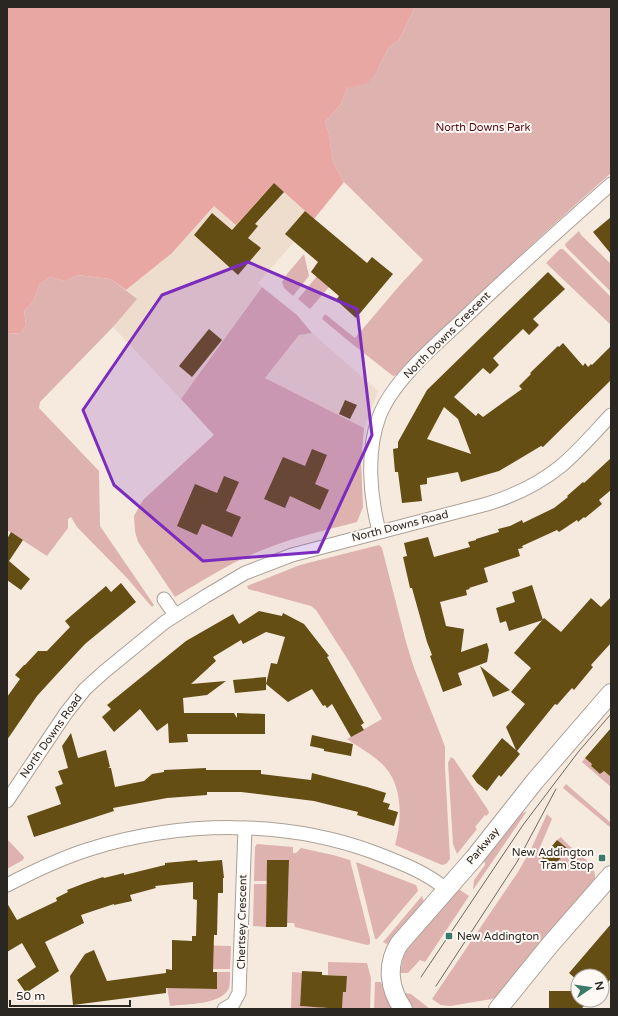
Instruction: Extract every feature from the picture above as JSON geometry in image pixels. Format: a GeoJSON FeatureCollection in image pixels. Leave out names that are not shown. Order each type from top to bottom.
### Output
{"type":"FeatureCollection","features":[{"type":"Feature","properties":{"kind":"street","name":"North Downs Crescent"},"geometry":{"type":"LineString","coordinates":[[379,531],[373,501],[371,473],[372,447],[379,417],[388,398],[396,387],[499,284],[611,184]]}},
{"type":"Feature","properties":{"kind":"street","name":"North Downs Road"},"geometry":{"type":"LineString","coordinates":[[7,801],[66,713],[85,689],[105,670],[175,616],[216,589],[261,566],[308,550],[487,504],[522,490],[543,479],[561,466],[611,415]]}},
{"type":"Feature","properties":{"kind":"street"},"geometry":{"type":"LineString","coordinates":[[164,598],[175,616]]}},
{"type":"Feature","properties":{"kind":"street","name":"Parkway"},"geometry":{"type":"LineString","coordinates":[[403,1009],[392,987],[390,972],[392,958],[399,944],[475,857],[563,748],[611,694]]}},
{"type":"Feature","properties":{"kind":"street"},"geometry":{"type":"LineString","coordinates":[[7,885],[59,860],[116,842],[159,833],[190,829],[245,828],[301,833],[352,845],[414,869],[446,889]]}},
{"type":"Feature","properties":{"kind":"street","name":"Chertsey Crescent"},"geometry":{"type":"LineString","coordinates":[[224,1009],[235,1001],[240,987],[245,828]]}},
{"type":"Feature","properties":{"kind":"street"},"geometry":{"type":"LineString","coordinates":[[498,1009],[549,946],[611,876]]}},
{"type":"Feature","properties":{"kind":"highlighted area"},"geometry":{"type":"Polygon","coordinates":[[[248,262],[357,309],[372,435],[318,552],[203,561],[114,485],[83,410],[162,295],[248,262]]]}},
{"type":"Feature","properties":{"kind":"shaded area"},"geometry":{"type":"Polygon","coordinates":[[[7,7],[415,7],[399,40],[389,47],[378,69],[368,83],[347,88],[341,104],[325,122],[329,134],[333,162],[344,182],[314,219],[274,183],[236,225],[214,206],[172,253],[126,290],[111,279],[78,275],[65,281],[50,277],[40,284],[32,303],[24,311],[26,325],[21,333],[7,334],[7,7]]]}},
{"type":"Feature","properties":{"kind":"shaded area"},"geometry":{"type":"Polygon","coordinates":[[[274,183],[314,219],[258,283],[262,287],[181,399],[113,327],[136,299],[126,290],[172,253],[214,206],[236,225],[274,183]]]}},
{"type":"Feature","properties":{"kind":"shaded area"},"geometry":{"type":"Polygon","coordinates":[[[312,333],[378,391],[364,428],[265,378],[299,335],[312,333]]]}},
{"type":"Feature","properties":{"kind":"green space","name":"North Downs Park"},"geometry":{"type":"Polygon","coordinates":[[[415,7],[611,7],[611,173],[503,272],[400,374],[393,376],[322,319],[325,314],[355,338],[423,260],[344,182],[333,162],[329,134],[325,122],[341,104],[347,88],[378,69],[389,47],[399,40],[415,7]]]}},
{"type":"Feature","properties":{"kind":"green space"},"geometry":{"type":"Polygon","coordinates":[[[579,231],[581,235],[611,264],[611,292],[566,247],[565,244],[579,231]]]}},
{"type":"Feature","properties":{"kind":"green space"},"geometry":{"type":"Polygon","coordinates":[[[560,249],[563,249],[611,297],[611,325],[546,263],[560,249]]]}},
{"type":"Feature","properties":{"kind":"green space"},"geometry":{"type":"Polygon","coordinates":[[[304,254],[309,276],[293,296],[284,288],[282,282],[304,254]]]}},
{"type":"Feature","properties":{"kind":"green space"},"geometry":{"type":"Polygon","coordinates":[[[78,275],[111,279],[137,299],[113,327],[40,402],[39,408],[99,471],[100,526],[154,605],[152,607],[127,578],[77,527],[71,517],[68,519],[68,528],[47,556],[7,530],[7,334],[21,333],[26,325],[24,311],[32,303],[40,284],[50,277],[65,281],[78,275]]]}},
{"type":"Feature","properties":{"kind":"green space"},"geometry":{"type":"Polygon","coordinates":[[[317,276],[329,287],[310,309],[298,299],[317,276]]]}},
{"type":"Feature","properties":{"kind":"green space"},"geometry":{"type":"Polygon","coordinates":[[[262,287],[297,315],[312,333],[299,335],[265,378],[364,428],[361,463],[363,507],[357,522],[299,537],[253,554],[219,571],[175,597],[138,542],[135,531],[134,516],[143,500],[214,435],[181,399],[262,287]]]}},
{"type":"Feature","properties":{"kind":"green space"},"geometry":{"type":"Polygon","coordinates":[[[379,545],[382,548],[414,668],[445,747],[450,859],[446,864],[442,865],[395,845],[400,815],[398,794],[391,775],[381,763],[347,739],[382,719],[350,663],[316,610],[311,606],[248,589],[247,586],[300,565],[379,545]]]}},
{"type":"Feature","properties":{"kind":"green space"},"geometry":{"type":"Polygon","coordinates":[[[451,757],[454,759],[489,813],[486,816],[485,815],[475,827],[477,829],[457,854],[453,844],[448,763],[451,757]]]}},
{"type":"Feature","properties":{"kind":"green space"},"geometry":{"type":"Polygon","coordinates":[[[585,758],[600,774],[604,771],[611,777],[611,787],[582,762],[585,758]]]}},
{"type":"Feature","properties":{"kind":"green space"},"geometry":{"type":"Polygon","coordinates":[[[566,784],[611,823],[611,828],[563,788],[566,784]]]}},
{"type":"Feature","properties":{"kind":"green space"},"geometry":{"type":"Polygon","coordinates":[[[527,811],[473,890],[474,880],[485,865],[482,858],[517,816],[527,811]]]}},
{"type":"Feature","properties":{"kind":"green space"},"geometry":{"type":"Polygon","coordinates":[[[547,814],[552,819],[537,854],[553,867],[567,849],[557,840],[561,837],[589,863],[595,875],[595,883],[497,997],[450,1006],[441,1005],[432,999],[518,872],[531,849],[547,814]]]}},
{"type":"Feature","properties":{"kind":"green space"},"geometry":{"type":"Polygon","coordinates":[[[7,839],[24,857],[23,860],[7,869],[7,839]]]}},
{"type":"Feature","properties":{"kind":"green space"},"geometry":{"type":"Polygon","coordinates":[[[257,844],[293,847],[293,853],[296,853],[301,848],[350,860],[370,944],[367,945],[295,927],[294,923],[287,923],[289,860],[267,860],[267,881],[254,881],[255,847],[257,844]]]}},
{"type":"Feature","properties":{"kind":"green space"},"geometry":{"type":"Polygon","coordinates":[[[356,862],[416,885],[418,890],[377,939],[375,939],[356,862]]]}},
{"type":"Feature","properties":{"kind":"green space"},"geometry":{"type":"Polygon","coordinates":[[[254,884],[267,884],[266,927],[253,926],[254,884]]]}},
{"type":"Feature","properties":{"kind":"green space"},"geometry":{"type":"Polygon","coordinates":[[[457,888],[469,896],[425,962],[420,960],[408,973],[400,973],[403,958],[408,947],[457,888]]]}},
{"type":"Feature","properties":{"kind":"green space"},"geometry":{"type":"Polygon","coordinates":[[[422,896],[424,902],[389,945],[383,942],[422,896]]]}},
{"type":"Feature","properties":{"kind":"green space"},"geometry":{"type":"Polygon","coordinates":[[[196,945],[231,946],[230,969],[213,969],[196,945]]]}},
{"type":"Feature","properties":{"kind":"green space"},"geometry":{"type":"Polygon","coordinates":[[[328,962],[367,963],[371,978],[370,1009],[342,1009],[343,992],[346,992],[347,976],[328,975],[328,962]]]}},
{"type":"Feature","properties":{"kind":"green space"},"geometry":{"type":"Polygon","coordinates":[[[217,972],[230,972],[229,988],[225,994],[219,998],[203,1003],[170,1006],[167,987],[217,989],[217,972]]]}},
{"type":"Feature","properties":{"kind":"green space"},"geometry":{"type":"Polygon","coordinates":[[[292,972],[306,973],[305,990],[301,990],[300,1006],[321,1007],[320,1009],[291,1009],[292,972]]]}},
{"type":"Feature","properties":{"kind":"green space"},"geometry":{"type":"Polygon","coordinates":[[[375,982],[381,982],[384,992],[394,1009],[374,1009],[375,982]]]}},
{"type":"Feature","properties":{"kind":"green space"},"geometry":{"type":"Polygon","coordinates":[[[404,994],[411,994],[430,1009],[414,1009],[404,994]]]}},
{"type":"Feature","properties":{"kind":"building"},"geometry":{"type":"Polygon","coordinates":[[[274,183],[284,192],[255,224],[258,226],[248,238],[261,248],[238,275],[194,235],[212,213],[232,230],[274,183]]]}},
{"type":"Feature","properties":{"kind":"building"},"geometry":{"type":"Polygon","coordinates":[[[305,211],[367,263],[372,257],[393,274],[356,318],[336,300],[339,296],[311,272],[318,262],[285,234],[305,211]]]}},
{"type":"Feature","properties":{"kind":"building"},"geometry":{"type":"Polygon","coordinates":[[[611,217],[611,254],[593,232],[611,217]]]}},
{"type":"Feature","properties":{"kind":"building"},"geometry":{"type":"Polygon","coordinates":[[[548,272],[565,289],[533,319],[539,325],[529,335],[523,329],[493,358],[499,365],[490,374],[483,368],[454,397],[476,416],[478,413],[483,417],[522,389],[519,386],[531,374],[530,373],[563,343],[583,366],[585,363],[588,367],[591,364],[592,365],[611,346],[611,380],[543,447],[541,446],[499,471],[461,482],[458,472],[427,478],[427,484],[420,485],[422,501],[402,503],[398,472],[395,472],[393,449],[398,448],[398,442],[427,390],[548,272]],[[444,407],[427,439],[471,454],[458,419],[444,407]]]}},
{"type":"Feature","properties":{"kind":"building"},"geometry":{"type":"Polygon","coordinates":[[[209,329],[222,340],[192,377],[179,366],[209,329]]]}},
{"type":"Feature","properties":{"kind":"building"},"geometry":{"type":"Polygon","coordinates":[[[345,400],[357,405],[350,419],[339,414],[345,400]]]}},
{"type":"Feature","properties":{"kind":"building"},"geometry":{"type":"Polygon","coordinates":[[[312,449],[327,455],[315,484],[329,490],[320,510],[290,496],[285,508],[264,499],[283,457],[305,466],[312,449]]]}},
{"type":"Feature","properties":{"kind":"building"},"geometry":{"type":"Polygon","coordinates":[[[611,458],[611,490],[599,500],[602,504],[585,518],[584,517],[578,522],[577,520],[559,532],[557,530],[522,546],[523,548],[518,549],[520,556],[484,568],[488,582],[469,588],[470,589],[466,590],[467,595],[440,602],[446,626],[464,629],[461,652],[487,643],[489,650],[487,662],[458,673],[462,685],[443,692],[430,656],[432,655],[412,588],[410,588],[403,557],[407,556],[404,543],[428,537],[434,557],[470,547],[468,542],[499,532],[498,529],[510,526],[522,520],[523,523],[554,508],[611,458]]]}},
{"type":"Feature","properties":{"kind":"building"},"geometry":{"type":"Polygon","coordinates":[[[224,476],[239,482],[226,511],[241,517],[232,537],[202,524],[197,535],[177,526],[195,484],[217,493],[224,476]]]}},
{"type":"Feature","properties":{"kind":"building"},"geometry":{"type":"Polygon","coordinates":[[[11,532],[23,540],[9,561],[30,579],[21,590],[7,580],[7,539],[11,532]]]}},
{"type":"Feature","properties":{"kind":"building"},"geometry":{"type":"Polygon","coordinates":[[[121,583],[136,602],[85,644],[37,696],[7,740],[7,697],[20,679],[15,675],[38,651],[47,651],[70,627],[65,621],[106,586],[111,592],[121,583]]]}},
{"type":"Feature","properties":{"kind":"building"},"geometry":{"type":"Polygon","coordinates":[[[532,585],[543,620],[509,631],[506,621],[500,623],[496,608],[515,602],[512,592],[532,585]]]}},
{"type":"Feature","properties":{"kind":"building"},"geometry":{"type":"Polygon","coordinates":[[[611,597],[611,643],[591,665],[593,667],[574,690],[572,688],[557,705],[555,704],[517,751],[520,754],[501,777],[499,775],[487,791],[477,783],[472,776],[502,738],[516,750],[506,727],[525,704],[511,692],[531,668],[514,653],[544,618],[561,632],[591,598],[601,607],[611,597]]]}},
{"type":"Feature","properties":{"kind":"building"},"geometry":{"type":"Polygon","coordinates":[[[259,611],[282,616],[283,613],[304,624],[329,656],[327,657],[364,723],[361,725],[364,730],[351,737],[332,704],[327,708],[325,705],[323,706],[312,689],[288,702],[266,684],[271,663],[277,664],[285,637],[266,632],[243,644],[241,640],[213,657],[216,661],[191,684],[226,681],[207,695],[183,698],[184,713],[234,713],[237,718],[237,713],[265,714],[265,734],[187,734],[188,742],[169,743],[168,723],[157,731],[140,709],[114,732],[102,717],[111,709],[107,705],[186,641],[233,614],[239,624],[259,611]]]}},
{"type":"Feature","properties":{"kind":"building"},"geometry":{"type":"Polygon","coordinates":[[[480,666],[510,690],[493,697],[480,666]]]}},
{"type":"Feature","properties":{"kind":"building"},"geometry":{"type":"Polygon","coordinates":[[[266,677],[266,690],[235,693],[233,680],[266,677]]]}},
{"type":"Feature","properties":{"kind":"building"},"geometry":{"type":"Polygon","coordinates":[[[611,728],[611,777],[604,771],[600,774],[585,758],[611,728]]]}},
{"type":"Feature","properties":{"kind":"building"},"geometry":{"type":"Polygon","coordinates":[[[71,733],[78,758],[106,750],[110,767],[108,768],[111,768],[115,787],[144,781],[152,774],[164,772],[164,770],[206,768],[206,770],[261,770],[261,774],[311,780],[312,773],[386,793],[383,802],[390,804],[388,809],[398,812],[394,826],[357,815],[358,812],[314,801],[241,792],[207,792],[207,795],[167,798],[113,808],[114,811],[34,837],[27,816],[61,804],[55,787],[63,784],[58,771],[68,768],[62,746],[71,733]]]}},
{"type":"Feature","properties":{"kind":"building"},"geometry":{"type":"Polygon","coordinates":[[[312,735],[353,744],[351,756],[324,751],[324,749],[310,746],[312,735]]]}},
{"type":"Feature","properties":{"kind":"building"},"geometry":{"type":"Polygon","coordinates":[[[557,840],[568,849],[553,867],[542,858],[557,840]]]}},
{"type":"Feature","properties":{"kind":"building"},"geometry":{"type":"Polygon","coordinates":[[[197,860],[198,862],[222,860],[224,878],[223,893],[218,893],[217,935],[214,935],[213,972],[217,972],[217,989],[166,988],[166,993],[73,1005],[70,976],[85,954],[94,950],[107,981],[166,973],[166,969],[172,970],[172,940],[192,941],[192,936],[196,936],[197,900],[193,899],[193,882],[155,886],[156,888],[130,895],[132,901],[114,904],[81,915],[84,923],[45,942],[59,971],[26,993],[17,980],[36,967],[22,943],[7,952],[7,903],[17,920],[57,901],[56,898],[68,892],[67,890],[103,877],[124,873],[124,875],[165,865],[165,863],[197,860]]]}},
{"type":"Feature","properties":{"kind":"building"},"geometry":{"type":"Polygon","coordinates":[[[267,860],[289,860],[287,927],[266,927],[267,860]]]}},
{"type":"Feature","properties":{"kind":"building"},"geometry":{"type":"Polygon","coordinates":[[[611,924],[611,979],[610,980],[610,968],[573,968],[611,924]]]}},
{"type":"Feature","properties":{"kind":"building"},"geometry":{"type":"Polygon","coordinates":[[[302,971],[322,972],[322,975],[347,976],[346,992],[343,992],[342,1009],[300,1006],[302,971]]]}},
{"type":"Feature","properties":{"kind":"building"},"geometry":{"type":"Polygon","coordinates":[[[549,991],[570,991],[570,1008],[582,1008],[581,1009],[549,1009],[549,991]]]}},
{"type":"Feature","properties":{"kind":"tram line"},"geometry":{"type":"LineString","coordinates":[[421,977],[523,825],[579,751],[611,714]]}},
{"type":"Feature","properties":{"kind":"tram line"},"geometry":{"type":"LineString","coordinates":[[436,986],[517,862],[556,789]]}},
{"type":"Feature","properties":{"kind":"place","name":"New Addington Tram Stop"},"geometry":{"type":"Point","coordinates":[602,858]}},
{"type":"Feature","properties":{"kind":"place","name":"New Addington"},"geometry":{"type":"Point","coordinates":[449,936]}}]}
